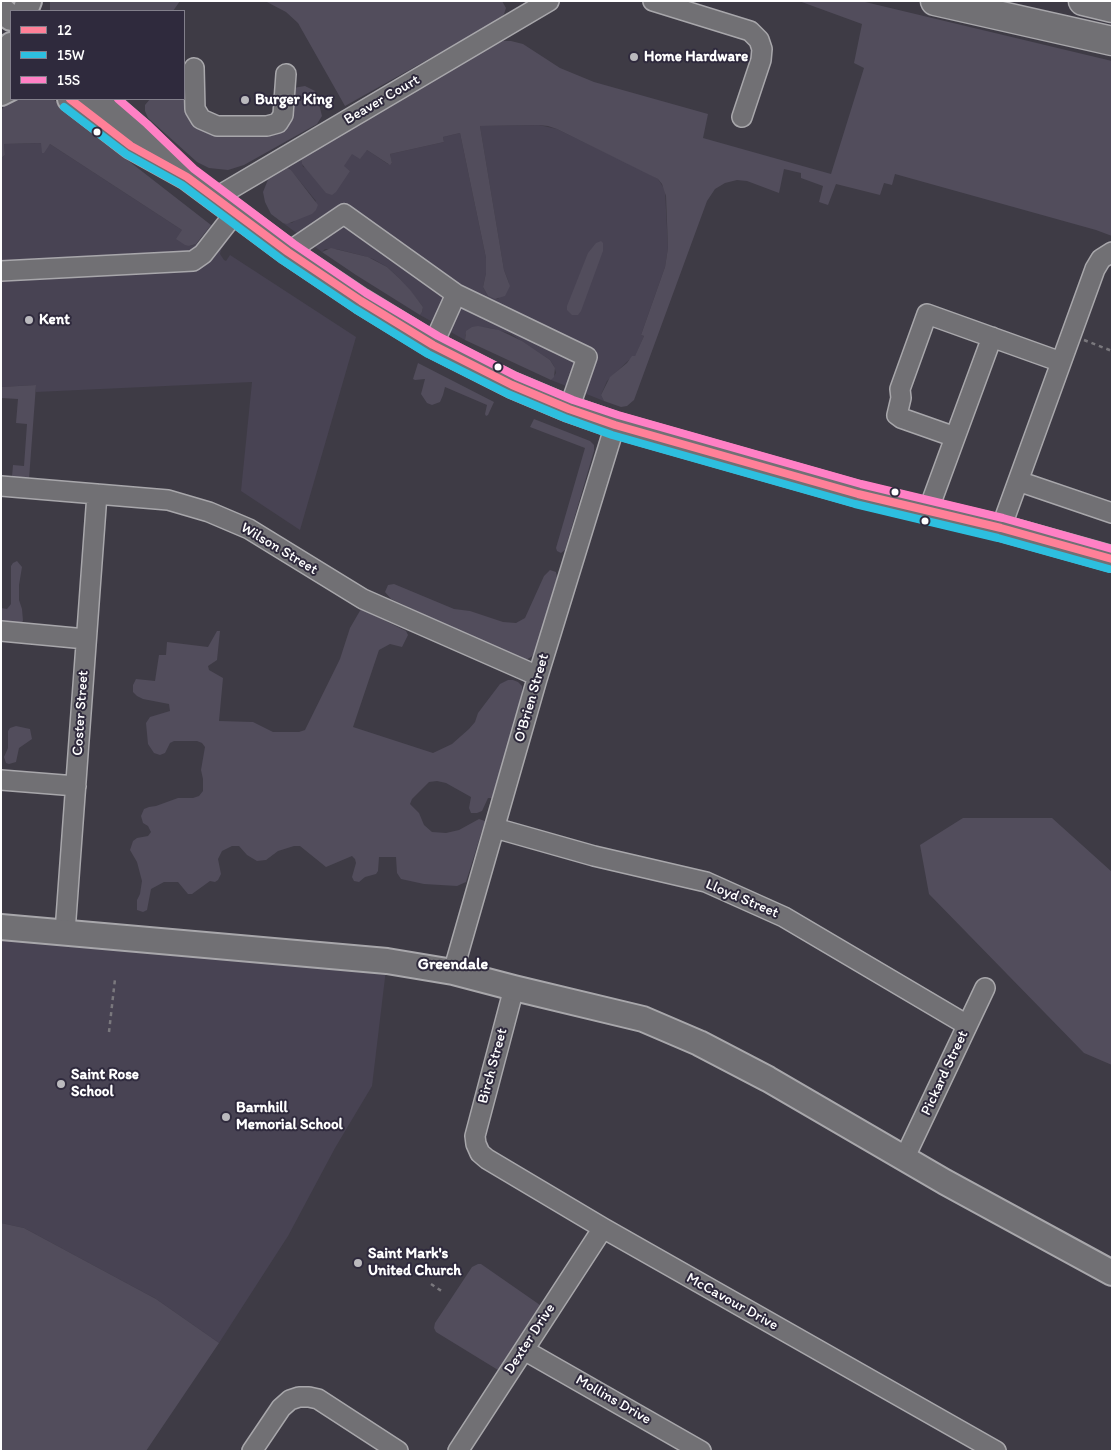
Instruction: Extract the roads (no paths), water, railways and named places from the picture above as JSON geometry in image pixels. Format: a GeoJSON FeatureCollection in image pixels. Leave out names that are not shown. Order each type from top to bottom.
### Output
{"type":"FeatureCollection","features":[{"type":"Feature","properties":{"kind":"highway"},"geometry":{"type":"LineString","coordinates":[[935,1],[1112,41]]}},
{"type":"Feature","properties":{"kind":"highway"},"geometry":{"type":"LineString","coordinates":[[1084,1],[1112,8]]}},
{"type":"Feature","properties":{"kind":"main road"},"geometry":{"type":"LineString","coordinates":[[1,10],[5,1]]}},
{"type":"Feature","properties":{"kind":"main road"},"geometry":{"type":"LineString","coordinates":[[1,71],[9,45]]}},
{"type":"Feature","properties":{"kind":"main road"},"geometry":{"type":"LineString","coordinates":[[71,100],[131,146],[187,177]]}},
{"type":"Feature","properties":{"kind":"main road"},"geometry":{"type":"LineString","coordinates":[[104,100],[140,131],[187,177],[288,252],[433,346],[512,385],[568,409],[615,425],[858,494],[1001,528],[1112,559]]}},
{"type":"Feature","properties":{"kind":"main road"},"geometry":{"type":"LineString","coordinates":[[1,926],[387,961],[453,972],[642,1018],[699,1043],[768,1079],[904,1159],[1112,1273]]}},
{"type":"Feature","properties":{"kind":"street","name":"Beaver Court"},"geometry":{"type":"LineString","coordinates":[[215,198],[549,1]]}},
{"type":"Feature","properties":{"kind":"street"},"geometry":{"type":"LineString","coordinates":[[653,1],[750,31],[758,40],[762,49],[761,60],[742,117]]}},
{"type":"Feature","properties":{"kind":"street"},"geometry":{"type":"LineString","coordinates":[[194,68],[194,109],[201,119],[217,126],[267,126],[278,123],[283,115],[286,74]]}},
{"type":"Feature","properties":{"kind":"street"},"geometry":{"type":"LineString","coordinates":[[1,270],[190,261],[202,254],[235,213]]}},
{"type":"Feature","properties":{"kind":"street"},"geometry":{"type":"LineString","coordinates":[[288,252],[344,214],[456,294],[587,357],[568,409]]}},
{"type":"Feature","properties":{"kind":"street"},"geometry":{"type":"LineString","coordinates":[[1001,528],[1095,268],[1101,259],[1112,252]]}},
{"type":"Feature","properties":{"kind":"street"},"geometry":{"type":"LineString","coordinates":[[433,346],[456,294]]}},
{"type":"Feature","properties":{"kind":"street"},"geometry":{"type":"LineString","coordinates":[[955,438],[901,418],[898,415],[901,398],[900,390],[927,314],[1061,362]]}},
{"type":"Feature","properties":{"kind":"street"},"geometry":{"type":"LineString","coordinates":[[928,511],[992,337]]}},
{"type":"Feature","properties":{"kind":"street","name":"O'Brien Street"},"geometry":{"type":"LineString","coordinates":[[453,972],[538,676],[615,425]]}},
{"type":"Feature","properties":{"kind":"street"},"geometry":{"type":"LineString","coordinates":[[1018,481],[1112,513]]}},
{"type":"Feature","properties":{"kind":"street","name":"Wilson Street"},"geometry":{"type":"LineString","coordinates":[[1,486],[168,500],[209,512],[249,529],[363,600],[538,676]]}},
{"type":"Feature","properties":{"kind":"street","name":"Coster Street"},"geometry":{"type":"LineString","coordinates":[[65,932],[97,494]]}},
{"type":"Feature","properties":{"kind":"street"},"geometry":{"type":"LineString","coordinates":[[1,631],[86,639]]}},
{"type":"Feature","properties":{"kind":"street"},"geometry":{"type":"LineString","coordinates":[[1,780],[76,786]]}},
{"type":"Feature","properties":{"kind":"street","name":"Lloyd Street"},"geometry":{"type":"LineString","coordinates":[[494,828],[594,856],[706,882],[784,917],[967,1025]]}},
{"type":"Feature","properties":{"kind":"street","name":"Birch Street"},"geometry":{"type":"LineString","coordinates":[[476,1144],[477,1126],[514,988]]}},
{"type":"Feature","properties":{"kind":"street","name":"Pickard Street"},"geometry":{"type":"LineString","coordinates":[[904,1159],[985,988]]}},
{"type":"Feature","properties":{"kind":"street","name":"McCavour Drive"},"geometry":{"type":"LineString","coordinates":[[476,1144],[480,1153],[487,1159],[603,1228],[996,1451]]}},
{"type":"Feature","properties":{"kind":"street","name":"Dexter Drive"},"geometry":{"type":"LineString","coordinates":[[458,1451],[603,1228]]}},
{"type":"Feature","properties":{"kind":"street","name":"Mollins Drive"},"geometry":{"type":"LineString","coordinates":[[524,1350],[701,1451]]}},
{"type":"Feature","properties":{"kind":"street"},"geometry":{"type":"LineString","coordinates":[[252,1451],[281,1408],[290,1400],[299,1397],[318,1399],[398,1451]]}},
{"type":"Feature","properties":{"kind":"place","name":"Home Hardware"},"geometry":{"type":"Point","coordinates":[634,57]}},
{"type":"Feature","properties":{"kind":"place","name":"Burger King"},"geometry":{"type":"Point","coordinates":[245,100]}},
{"type":"Feature","properties":{"kind":"place","name":"Kent"},"geometry":{"type":"Point","coordinates":[29,320]}},
{"type":"Feature","properties":{"kind":"place","name":"Saint Rose School"},"geometry":{"type":"Point","coordinates":[61,1084]}},
{"type":"Feature","properties":{"kind":"place","name":"Barnhill Memorial School"},"geometry":{"type":"Point","coordinates":[226,1117]}},
{"type":"Feature","properties":{"kind":"place","name":"Saint Mark's United Church"},"geometry":{"type":"Point","coordinates":[358,1263]}},
{"type":"Feature","properties":{"kind":"district","name":"Greendale"},"geometry":{"type":"Point","coordinates":[453,965]}}]}
